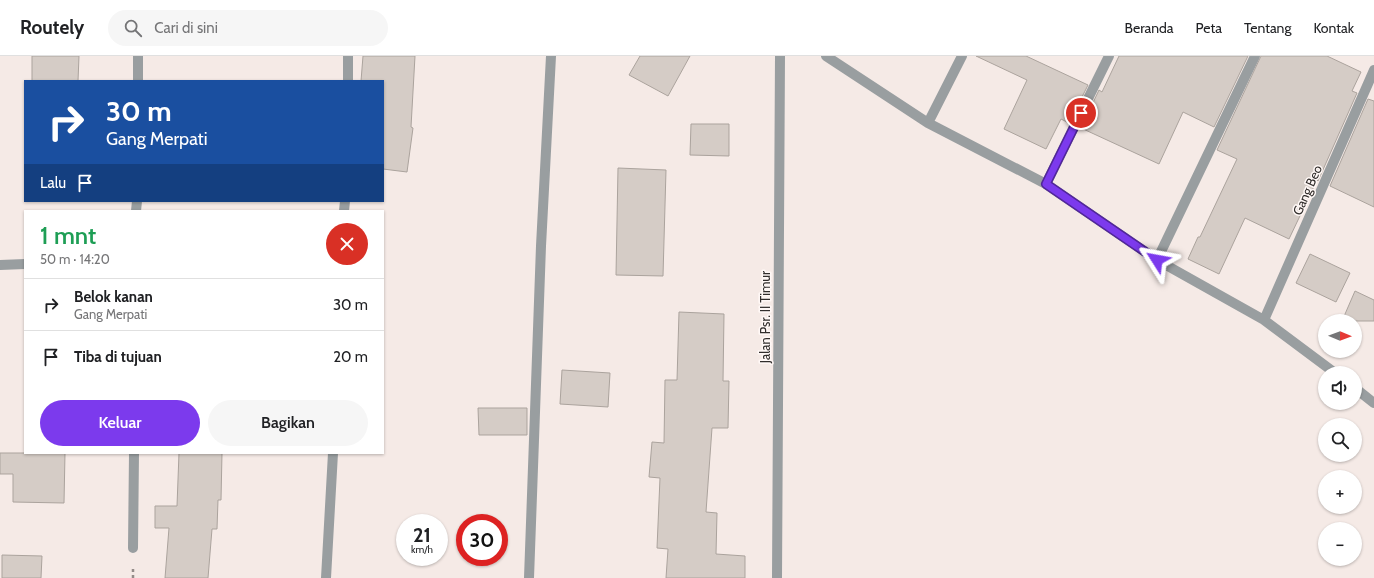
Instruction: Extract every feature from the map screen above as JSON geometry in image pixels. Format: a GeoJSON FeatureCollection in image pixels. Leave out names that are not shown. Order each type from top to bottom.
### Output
{"type":"FeatureCollection","features":[{"type":"Feature","properties":{"kind":"street"},"geometry":{"type":"LineString","coordinates":[[138,56],[138,80]]}},
{"type":"Feature","properties":{"kind":"street"},"geometry":{"type":"LineString","coordinates":[[348,56],[348,80]]}},
{"type":"Feature","properties":{"kind":"street"},"geometry":{"type":"LineString","coordinates":[[529,578],[541,246],[551,56]]}},
{"type":"Feature","properties":{"kind":"street","name":"Jalan Psr. II Timur"},"geometry":{"type":"LineString","coordinates":[[777,578],[780,56]]}},
{"type":"Feature","properties":{"kind":"street"},"geometry":{"type":"LineString","coordinates":[[826,56],[928,123],[1046,184],[1157,260],[1264,320],[1326,366]]}},
{"type":"Feature","properties":{"kind":"street"},"geometry":{"type":"LineString","coordinates":[[928,123],[962,56]]}},
{"type":"Feature","properties":{"kind":"street"},"geometry":{"type":"LineString","coordinates":[[1046,184],[1109,56]]}},
{"type":"Feature","properties":{"kind":"street"},"geometry":{"type":"LineString","coordinates":[[1157,260],[1255,56]]}},
{"type":"Feature","properties":{"kind":"street","name":"Gang Beo"},"geometry":{"type":"LineString","coordinates":[[1264,320],[1374,70]]}},
{"type":"Feature","properties":{"kind":"street"},"geometry":{"type":"LineString","coordinates":[[0,265],[24,264]]}},
{"type":"Feature","properties":{"kind":"street"},"geometry":{"type":"LineString","coordinates":[[1362,393],[1372,401],[1374,389]]}},
{"type":"Feature","properties":{"kind":"street"},"geometry":{"type":"LineString","coordinates":[[133,548],[134,454]]}},
{"type":"Feature","properties":{"kind":"street"},"geometry":{"type":"LineString","coordinates":[[326,578],[333,454]]}},
{"type":"Feature","properties":{"kind":"building"},"geometry":{"type":"Polygon","coordinates":[[[32,56],[79,56],[78,80],[32,80],[32,56]]]}},
{"type":"Feature","properties":{"kind":"building"},"geometry":{"type":"Polygon","coordinates":[[[363,56],[415,56],[411,127],[413,128],[407,172],[384,169],[384,80],[361,80],[363,56]]]}},
{"type":"Feature","properties":{"kind":"building"},"geometry":{"type":"Polygon","coordinates":[[[640,56],[690,56],[668,96],[629,75],[640,56]]]}},
{"type":"Feature","properties":{"kind":"building"},"geometry":{"type":"Polygon","coordinates":[[[976,56],[1026,56],[1088,85],[1069,123],[1061,119],[1046,149],[1004,129],[1027,80],[976,56]]]}},
{"type":"Feature","properties":{"kind":"building"},"geometry":{"type":"Polygon","coordinates":[[[1119,56],[1248,56],[1214,127],[1183,112],[1159,164],[1081,128],[1099,90],[1102,92],[1119,56]]]}},
{"type":"Feature","properties":{"kind":"building"},"geometry":{"type":"Polygon","coordinates":[[[1261,56],[1327,56],[1361,72],[1352,91],[1357,93],[1318,181],[1317,180],[1289,239],[1245,218],[1219,274],[1188,259],[1237,159],[1217,150],[1261,56]]]}},
{"type":"Feature","properties":{"kind":"building"},"geometry":{"type":"Polygon","coordinates":[[[1368,99],[1374,101],[1374,207],[1330,186],[1368,99]]]}},
{"type":"Feature","properties":{"kind":"building"},"geometry":{"type":"Polygon","coordinates":[[[691,124],[729,124],[729,156],[690,155],[691,124]]]}},
{"type":"Feature","properties":{"kind":"building"},"geometry":{"type":"Polygon","coordinates":[[[618,168],[666,170],[663,276],[616,275],[618,168]]]}},
{"type":"Feature","properties":{"kind":"building"},"geometry":{"type":"Polygon","coordinates":[[[1310,254],[1350,273],[1336,302],[1296,283],[1310,254]]]}},
{"type":"Feature","properties":{"kind":"building"},"geometry":{"type":"Polygon","coordinates":[[[1355,291],[1374,300],[1374,321],[1362,321],[1362,314],[1345,314],[1355,291]]]}},
{"type":"Feature","properties":{"kind":"building"},"geometry":{"type":"Polygon","coordinates":[[[679,312],[724,314],[723,381],[729,381],[728,428],[712,428],[706,512],[717,513],[716,554],[745,556],[745,578],[666,578],[668,549],[657,548],[660,478],[649,477],[652,442],[664,443],[665,380],[677,380],[679,312]]]}},
{"type":"Feature","properties":{"kind":"building"},"geometry":{"type":"Polygon","coordinates":[[[562,370],[610,373],[608,407],[560,404],[562,370]]]}},
{"type":"Feature","properties":{"kind":"building"},"geometry":{"type":"Polygon","coordinates":[[[478,408],[527,408],[527,435],[479,435],[478,408]]]}},
{"type":"Feature","properties":{"kind":"building"},"geometry":{"type":"Polygon","coordinates":[[[0,453],[65,454],[64,503],[13,502],[13,474],[0,474],[0,453]]]}},
{"type":"Feature","properties":{"kind":"building"},"geometry":{"type":"Polygon","coordinates":[[[179,454],[222,454],[221,500],[218,500],[217,529],[212,529],[208,578],[165,578],[169,528],[155,528],[155,506],[177,506],[179,454]]]}},
{"type":"Feature","properties":{"kind":"building"},"geometry":{"type":"Polygon","coordinates":[[[2,555],[42,556],[41,578],[2,578],[2,555]]]}},
{"type":"Feature","properties":{"kind":"route"},"geometry":{"type":"LineString","coordinates":[[1081,113],[1046,184],[1157,260]]}}]}
